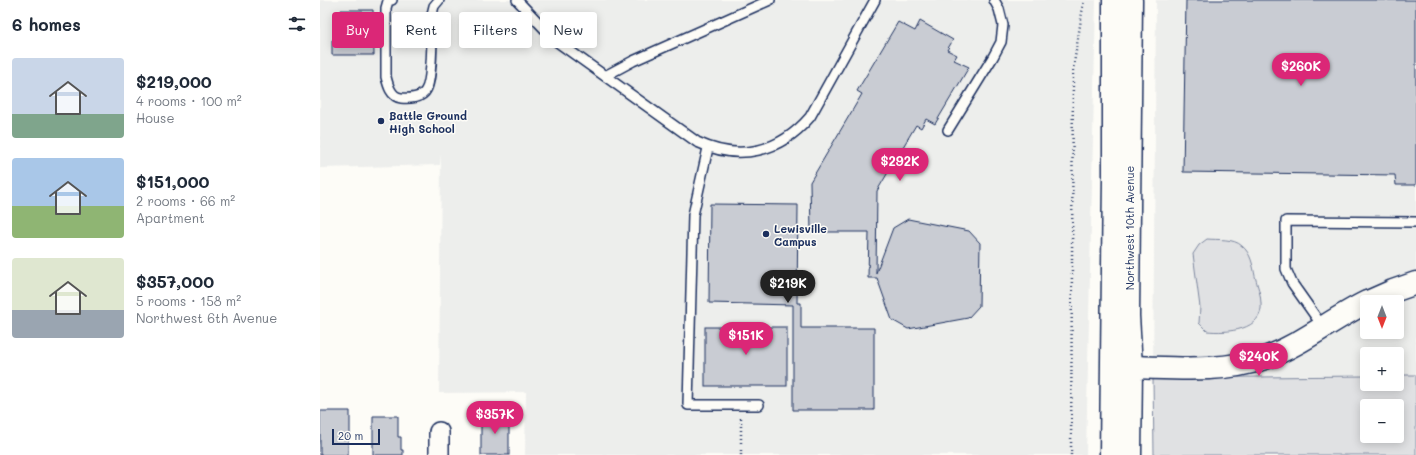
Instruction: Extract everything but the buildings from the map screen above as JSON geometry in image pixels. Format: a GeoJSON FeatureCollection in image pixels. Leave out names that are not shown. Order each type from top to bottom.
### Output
{"type":"FeatureCollection","features":[{"type":"Feature","properties":{"kind":"main road","name":"Northwest 10th Avenue"},"geometry":{"type":"LineString","coordinates":[[1111,455],[1114,0]]}},
{"type":"Feature","properties":{"kind":"main road","name":"Northwest 10th Avenue"},"geometry":{"type":"LineString","coordinates":[[1130,455],[1131,367],[1128,316],[1131,0]]}},
{"type":"Feature","properties":{"kind":"main road"},"geometry":{"type":"LineString","coordinates":[[1384,295],[1416,283]]}},
{"type":"Feature","properties":{"kind":"main road"},"geometry":{"type":"LineString","coordinates":[[1131,367],[1193,369],[1231,366],[1264,358],[1297,343],[1360,306]]}},
{"type":"Feature","properties":{"kind":"street"},"geometry":{"type":"LineString","coordinates":[[439,432],[439,455]]}},
{"type":"Feature","properties":{"kind":"lane"},"geometry":{"type":"LineString","coordinates":[[392,0],[388,1],[386,8],[386,77],[388,86],[392,93],[398,98],[408,99],[418,97],[426,92],[430,80],[432,14],[434,6],[439,0]]}},
{"type":"Feature","properties":{"kind":"lane"},"geometry":{"type":"LineString","coordinates":[[517,0],[556,41],[697,142],[708,148],[736,152],[758,151],[781,142],[791,136],[802,126],[810,117],[875,0]]}},
{"type":"Feature","properties":{"kind":"lane"},"geometry":{"type":"LineString","coordinates":[[605,76],[633,61],[770,0]]}},
{"type":"Feature","properties":{"kind":"lane"},"geometry":{"type":"LineString","coordinates":[[948,130],[1001,42],[1003,25],[999,9],[994,0]]}},
{"type":"Feature","properties":{"kind":"lane"},"geometry":{"type":"LineString","coordinates":[[708,148],[692,215],[688,406],[759,406]]}},
{"type":"Feature","properties":{"kind":"lane"},"geometry":{"type":"LineString","coordinates":[[1323,327],[1292,283],[1286,269],[1286,221],[1416,222]]}},
{"type":"Feature","properties":{"kind":"path"},"geometry":{"type":"LineString","coordinates":[[1072,455],[1073,70],[1084,0]]}},
{"type":"Feature","properties":{"kind":"path"},"geometry":{"type":"LineString","coordinates":[[741,406],[741,455]]}},
{"type":"Feature","properties":{"kind":"shaded area","name":"Lewisville Campus"},"geometry":{"type":"Polygon","coordinates":[[[320,0],[1096,0],[1086,455],[525,455],[526,392],[439,393],[441,154],[440,165],[320,168],[320,0]]]}},
{"type":"Feature","properties":{"kind":"shaded area"},"geometry":{"type":"Polygon","coordinates":[[[1156,0],[1416,0],[1416,375],[1404,375],[1404,347],[1360,347],[1360,376],[1153,378],[1156,0]]]}},
{"type":"Feature","properties":{"kind":"shaded area"},"geometry":{"type":"Polygon","coordinates":[[[1207,239],[1225,240],[1239,243],[1250,256],[1260,293],[1261,303],[1260,312],[1250,325],[1233,330],[1215,332],[1207,331],[1199,323],[1200,307],[1193,254],[1199,245],[1207,239]]]}},
{"type":"Feature","properties":{"kind":"shaded area"},"geometry":{"type":"Polygon","coordinates":[[[1404,375],[1416,375],[1416,455],[1154,455],[1153,378],[1360,376],[1360,391],[1404,391],[1404,375]]]}},
{"type":"Feature","properties":{"kind":"place","name":"Battle Ground High School"},"geometry":{"type":"Point","coordinates":[381,121]}},
{"type":"Feature","properties":{"kind":"place","name":"Lewisville Campus"},"geometry":{"type":"Point","coordinates":[766,234]}}]}
